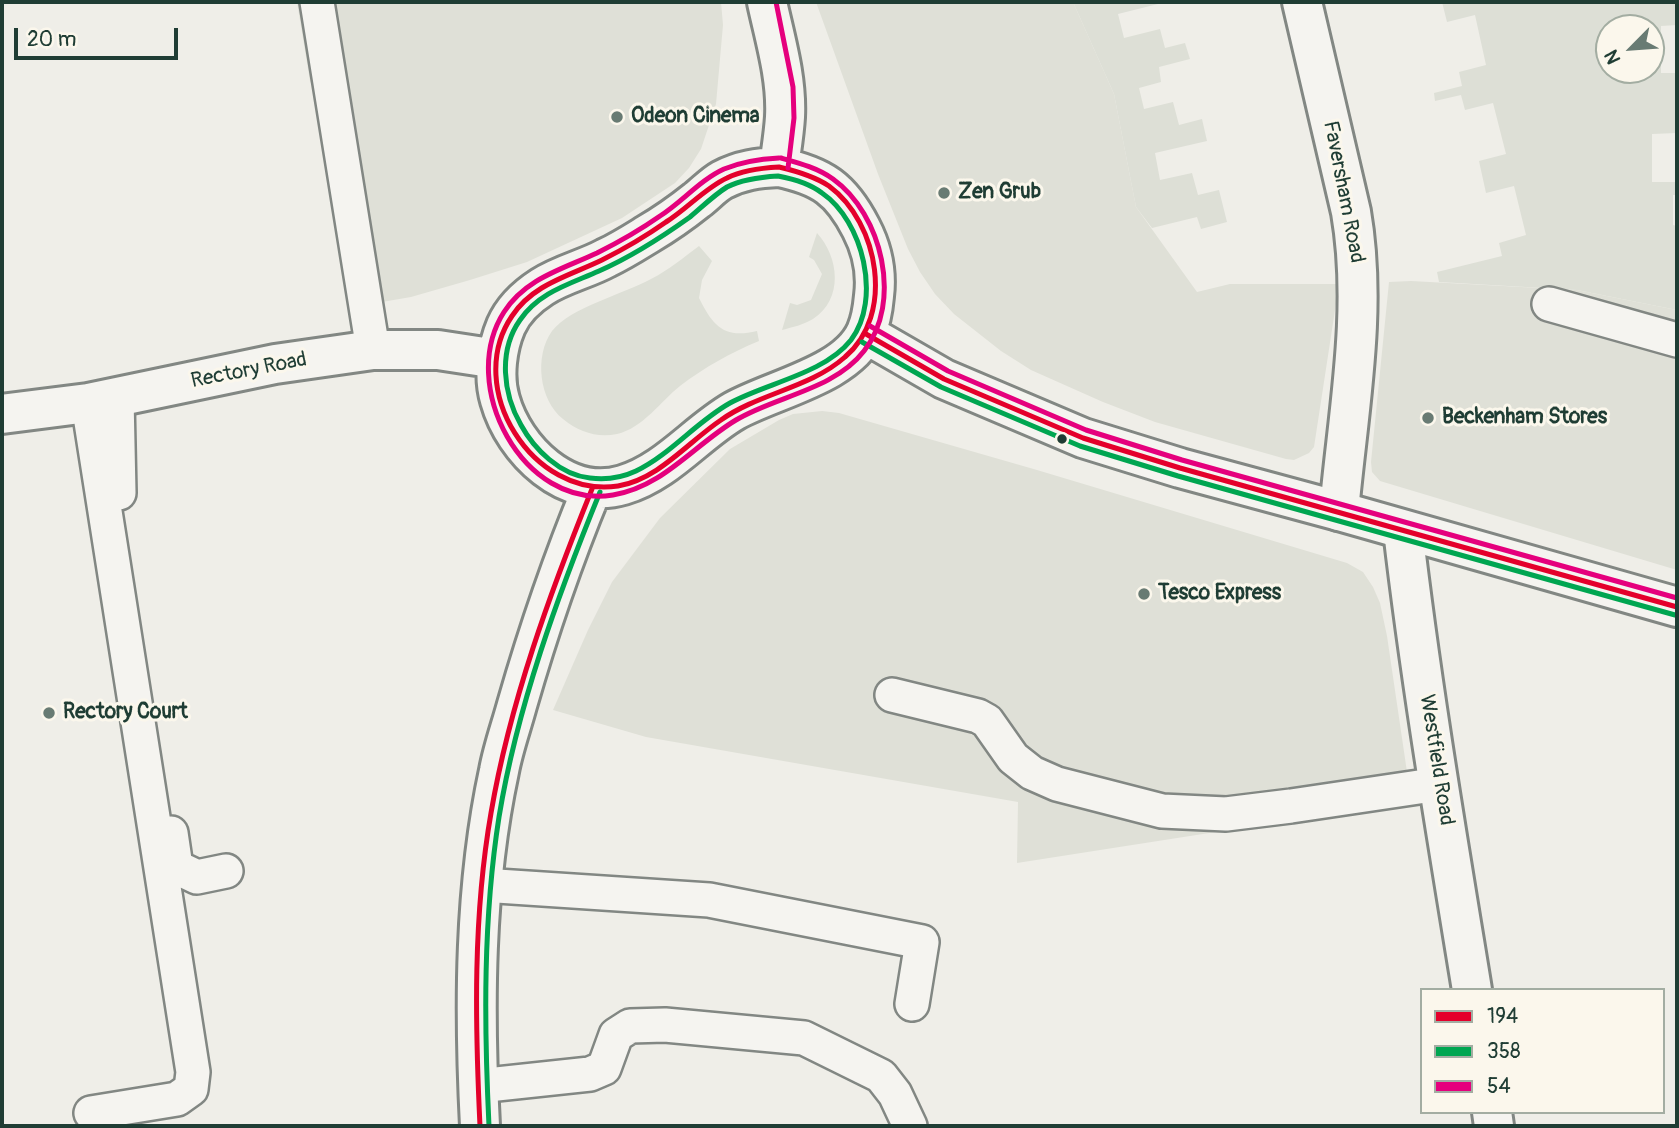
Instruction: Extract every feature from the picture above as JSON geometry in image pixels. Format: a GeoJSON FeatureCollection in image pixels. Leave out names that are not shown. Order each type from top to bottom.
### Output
{"type":"FeatureCollection","features":[{"type":"Feature","properties":{"kind":"main road"},"geometry":{"type":"LineString","coordinates":[[767,2],[782,72],[784,96],[785,117],[779,167]]}},
{"type":"Feature","properties":{"kind":"main road","name":"Faversham Road"},"geometry":{"type":"LineString","coordinates":[[1301,2],[1357,246],[1358,321],[1339,510]]}},
{"type":"Feature","properties":{"kind":"main road"},"geometry":{"type":"LineString","coordinates":[[779,167],[806,173],[831,187],[851,208],[869,243],[876,282],[866,334],[845,357],[819,374],[734,411],[640,480],[612,489],[592,489],[564,480],[536,460],[512,432],[499,397],[497,359],[507,325],[520,304],[543,286],[607,258],[652,232],[720,181],[748,169],[779,167]]}},
{"type":"Feature","properties":{"kind":"main road"},"geometry":{"type":"LineString","coordinates":[[866,334],[944,379],[1083,438],[1180,468],[1339,510],[1677,607]]}},
{"type":"Feature","properties":{"kind":"main road","name":"Rectory Road"},"geometry":{"type":"LineString","coordinates":[[2,414],[102,400],[275,364],[373,350],[438,350],[497,359]]}},
{"type":"Feature","properties":{"kind":"main road"},"geometry":{"type":"LineString","coordinates":[[480,1126],[479,942],[482,885],[499,771],[552,594],[592,489]]}},
{"type":"Feature","properties":{"kind":"main road","name":"Westfield Road"},"geometry":{"type":"LineString","coordinates":[[1404,530],[1413,608],[1472,988]]}},
{"type":"Feature","properties":{"kind":"lane"},"geometry":{"type":"LineString","coordinates":[[317,2],[373,350]]}},
{"type":"Feature","properties":{"kind":"lane"},"geometry":{"type":"LineString","coordinates":[[1549,304],[1677,340]]}},
{"type":"Feature","properties":{"kind":"lane"},"geometry":{"type":"LineString","coordinates":[[102,400],[176,867],[197,877],[226,871]]}},
{"type":"Feature","properties":{"kind":"lane"},"geometry":{"type":"LineString","coordinates":[[91,1113],[177,1099],[191,1089],[193,1072],[102,400]]}},
{"type":"Feature","properties":{"kind":"lane"},"geometry":{"type":"LineString","coordinates":[[892,695],[978,716],[987,721],[1013,758],[1032,773],[1057,785],[1162,811],[1226,814],[1439,783]]}},
{"type":"Feature","properties":{"kind":"lane"},"geometry":{"type":"LineString","coordinates":[[482,885],[709,900],[922,942],[912,1004]]}},
{"type":"Feature","properties":{"kind":"lane"},"geometry":{"type":"LineString","coordinates":[[478,1086],[590,1074],[604,1068],[616,1035],[630,1026],[665,1025],[804,1038],[881,1076],[895,1094],[910,1126]]}},
{"type":"Feature","properties":{"kind":"shaded area"},"geometry":{"type":"Polygon","coordinates":[[[297,2],[721,2],[723,25],[716,104],[701,149],[689,168],[675,183],[622,218],[527,262],[411,297],[353,307],[325,114],[310,81],[297,2]]]}},
{"type":"Feature","properties":{"kind":"shaded area"},"geometry":{"type":"Polygon","coordinates":[[[816,2],[1073,2],[1114,94],[1136,207],[1197,292],[1230,284],[1339,284],[1314,447],[1309,453],[1294,460],[1286,459],[1155,422],[1103,402],[1031,370],[1001,351],[954,314],[935,294],[908,249],[816,2]]]}},
{"type":"Feature","properties":{"kind":"shaded area"},"geometry":{"type":"Polygon","coordinates":[[[1073,2],[1166,2],[1118,14],[1124,38],[1160,29],[1165,48],[1185,43],[1190,59],[1159,67],[1161,82],[1139,88],[1144,109],[1173,102],[1179,125],[1202,119],[1207,141],[1155,153],[1160,180],[1192,173],[1198,195],[1219,190],[1227,222],[1201,229],[1197,217],[1152,228],[1136,207],[1114,94],[1073,2]]]}},
{"type":"Feature","properties":{"kind":"shaded area"},"geometry":{"type":"Polygon","coordinates":[[[1442,2],[1677,2],[1677,25],[1665,26],[1665,14],[1595,14],[1595,84],[1665,84],[1665,73],[1677,73],[1677,133],[1652,134],[1652,182],[1677,182],[1677,195],[1673,195],[1673,225],[1677,226],[1677,310],[1577,290],[1439,282],[1437,272],[1502,256],[1499,243],[1526,235],[1514,186],[1486,193],[1479,161],[1506,154],[1493,103],[1465,110],[1461,95],[1435,101],[1434,93],[1462,86],[1459,72],[1486,65],[1475,15],[1447,22],[1442,2]]]}},
{"type":"Feature","properties":{"kind":"shaded area"},"geometry":{"type":"Polygon","coordinates":[[[817,233],[834,265],[834,289],[823,311],[813,319],[782,330],[790,303],[797,305],[811,300],[822,274],[814,260],[809,257],[817,233]]]}},
{"type":"Feature","properties":{"kind":"shaded area"},"geometry":{"type":"Polygon","coordinates":[[[699,246],[712,261],[702,280],[699,298],[709,316],[728,331],[757,331],[759,341],[699,373],[626,431],[610,435],[595,434],[582,431],[563,419],[549,401],[542,377],[543,353],[552,331],[561,322],[585,308],[658,275],[699,246]]]}},
{"type":"Feature","properties":{"kind":"shaded area"},"geometry":{"type":"Polygon","coordinates":[[[1389,282],[1577,290],[1677,310],[1677,570],[1380,481],[1372,472],[1371,462],[1389,282]]]}},
{"type":"Feature","properties":{"kind":"shaded area"},"geometry":{"type":"Polygon","coordinates":[[[822,411],[839,413],[1037,470],[1347,563],[1363,572],[1380,603],[1387,636],[1412,806],[1254,826],[1017,863],[1018,802],[646,737],[553,710],[612,582],[660,518],[730,449],[793,414],[822,411]]]}},
{"type":"Feature","properties":{"kind":"transit line","name":"54"},"geometry":{"type":"LineString","coordinates":[[776,2],[793,87],[794,118],[788,168]]}},
{"type":"Feature","properties":{"kind":"transit line","name":"54"},"geometry":{"type":"LineString","coordinates":[[779,158],[744,163],[715,174],[637,231],[534,283],[513,300],[504,312],[491,341],[489,374],[494,406],[507,436],[527,463],[551,483],[581,494],[613,495],[631,491],[678,464],[736,420],[821,384],[852,364],[864,351],[876,331],[882,308],[882,260],[875,236],[850,194],[833,179],[815,169],[781,158]]}},
{"type":"Feature","properties":{"kind":"transit line","name":"194"},"geometry":{"type":"LineString","coordinates":[[779,167],[829,186],[846,202],[860,222],[869,245],[875,294],[871,318],[861,339],[831,368],[736,411],[660,468],[633,482],[618,486],[587,485],[559,475],[534,457],[515,433],[502,405],[496,375],[499,345],[512,316],[521,305],[541,288],[602,260],[643,237],[719,182],[746,171],[779,167]]}},
{"type":"Feature","properties":{"kind":"transit line","name":"358"},"geometry":{"type":"LineString","coordinates":[[778,176],[801,182],[822,193],[848,222],[857,241],[864,262],[865,304],[860,323],[851,340],[840,352],[810,370],[730,403],[661,456],[630,473],[613,478],[590,478],[568,472],[549,459],[533,443],[521,425],[507,386],[508,345],[513,332],[528,310],[556,290],[646,246],[690,217],[727,187],[752,179],[778,176]]}},
{"type":"Feature","properties":{"kind":"transit line","name":"54"},"geometry":{"type":"LineString","coordinates":[[870,326],[948,371],[1086,430],[1182,460],[1677,598]]}},
{"type":"Feature","properties":{"kind":"transit line","name":"194"},"geometry":{"type":"LineString","coordinates":[[866,334],[944,379],[1083,438],[1180,468],[1677,607]]}},
{"type":"Feature","properties":{"kind":"transit line","name":"358"},"geometry":{"type":"LineString","coordinates":[[862,342],[941,387],[1080,446],[1675,615]]}},
{"type":"Feature","properties":{"kind":"transit line","name":"194"},"geometry":{"type":"LineString","coordinates":[[480,1126],[477,1048],[478,930],[491,813],[520,689],[561,568],[592,489]]}},
{"type":"Feature","properties":{"kind":"transit line","name":"358"},"geometry":{"type":"LineString","coordinates":[[489,1126],[486,1049],[487,932],[499,817],[516,734],[540,652],[600,492]]}},
{"type":"Feature","properties":{"kind":"place","name":"Odeon Cinema"},"geometry":{"type":"Point","coordinates":[617,117]}},
{"type":"Feature","properties":{"kind":"place","name":"Zen Grub"},"geometry":{"type":"Point","coordinates":[944,193]}},
{"type":"Feature","properties":{"kind":"place","name":"Beckenham Stores"},"geometry":{"type":"Point","coordinates":[1428,418]}},
{"type":"Feature","properties":{"kind":"place","name":"Tesco Express"},"geometry":{"type":"Point","coordinates":[1144,594]}},
{"type":"Feature","properties":{"kind":"place","name":"Rectory Court"},"geometry":{"type":"Point","coordinates":[49,713]}}]}
